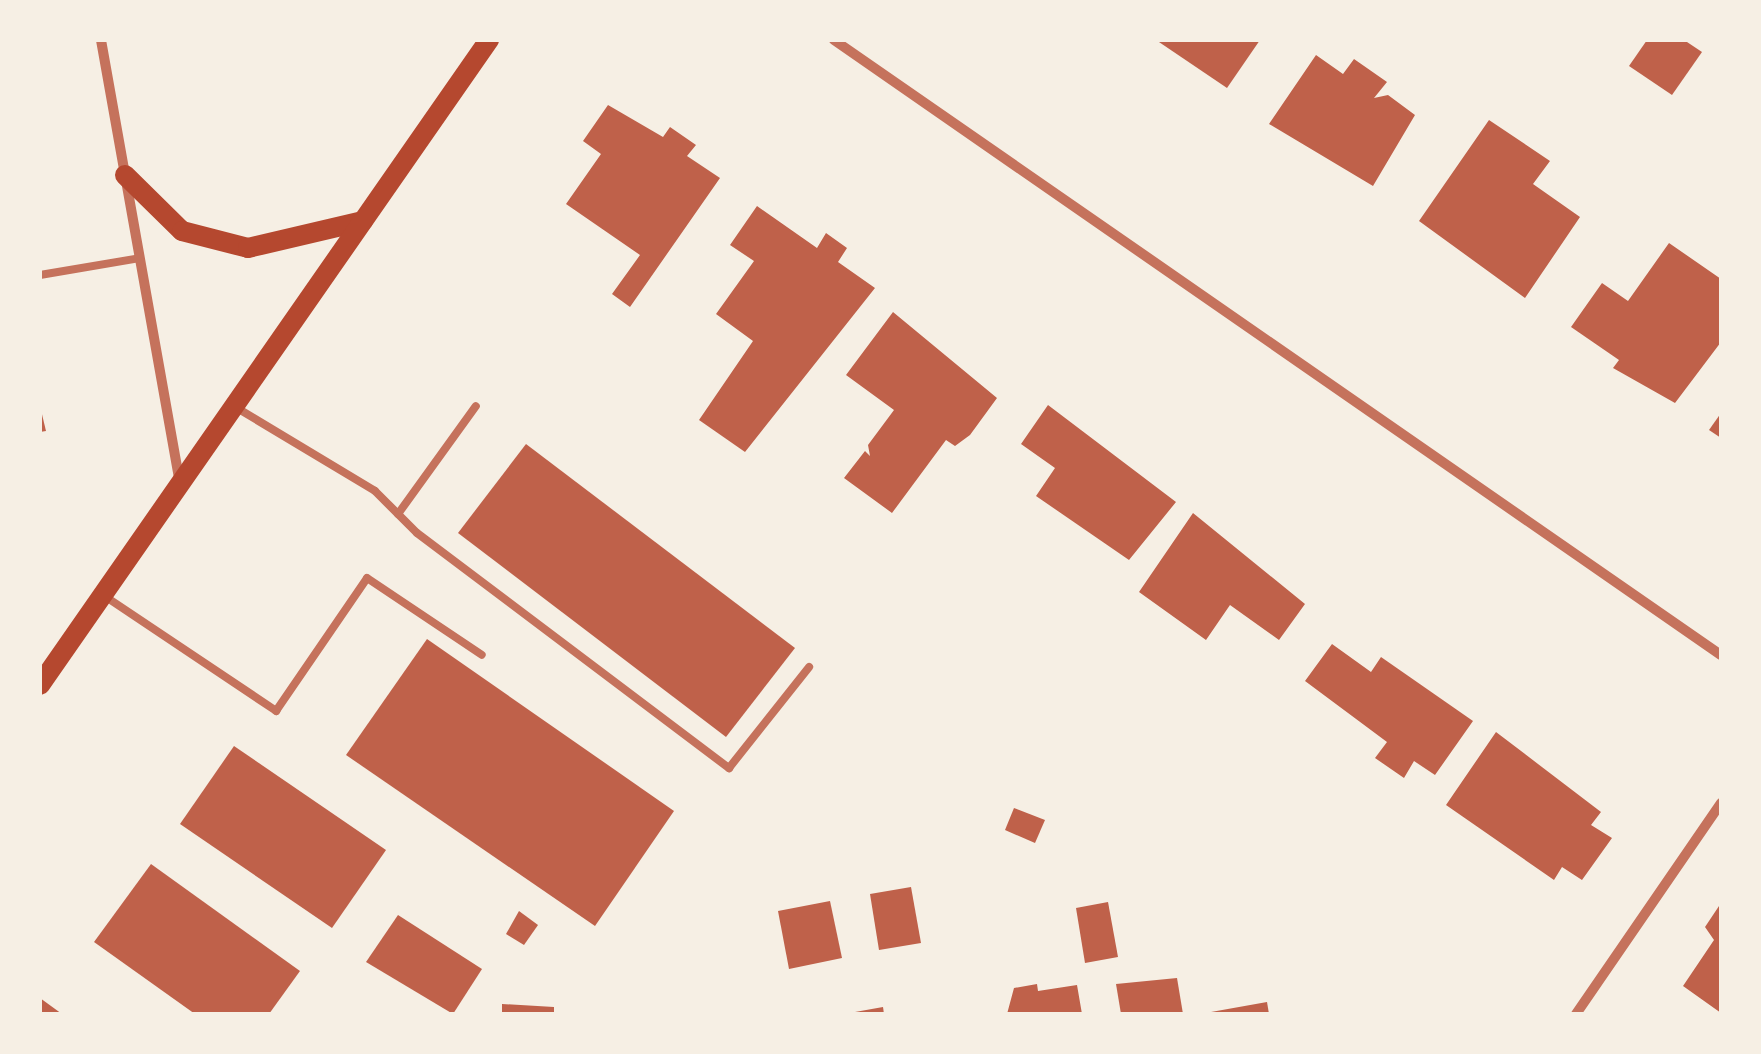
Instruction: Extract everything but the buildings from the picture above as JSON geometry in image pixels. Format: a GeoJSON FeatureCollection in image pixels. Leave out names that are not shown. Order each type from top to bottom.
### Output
{"type":"FeatureCollection","features":[{"type":"Feature","properties":{"kind":"main road"},"geometry":{"type":"LineString","coordinates":[[40,685],[490,40]]}},
{"type":"Feature","properties":{"kind":"main road"},"geometry":{"type":"LineString","coordinates":[[126,175],[182,230],[248,248],[362,220]]}},
{"type":"Feature","properties":{"kind":"street"},"geometry":{"type":"LineString","coordinates":[[101,40],[180,482]]}},
{"type":"Feature","properties":{"kind":"street"},"geometry":{"type":"LineString","coordinates":[[834,40],[1721,655]]}},
{"type":"Feature","properties":{"kind":"street"},"geometry":{"type":"LineString","coordinates":[[1576,1014],[1721,803]]}},
{"type":"Feature","properties":{"kind":"lane"},"geometry":{"type":"LineString","coordinates":[[40,275],[140,258]]}},
{"type":"Feature","properties":{"kind":"lane"},"geometry":{"type":"LineString","coordinates":[[233,406],[398,514],[729,768],[809,667]]}},
{"type":"Feature","properties":{"kind":"lane"},"geometry":{"type":"LineString","coordinates":[[398,514],[476,406]]}},
{"type":"Feature","properties":{"kind":"lane"},"geometry":{"type":"LineString","coordinates":[[102,595],[276,711],[367,578],[482,655]]}}]}
